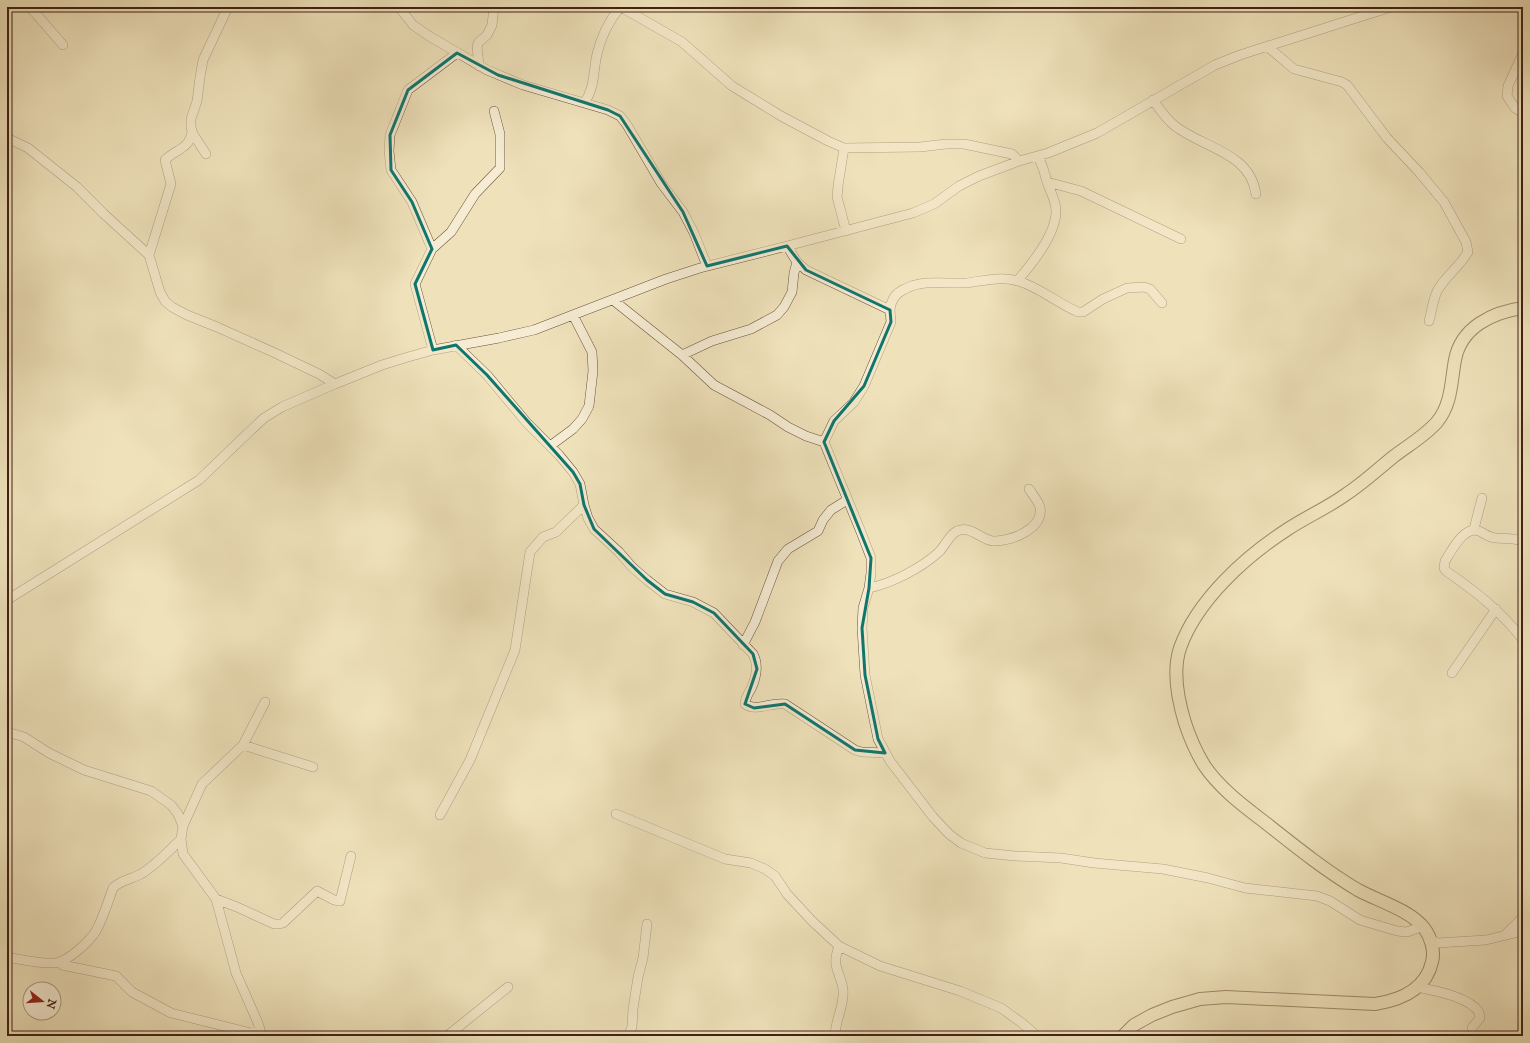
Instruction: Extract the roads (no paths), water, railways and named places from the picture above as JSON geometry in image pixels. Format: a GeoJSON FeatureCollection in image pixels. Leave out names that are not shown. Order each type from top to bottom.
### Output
{"type":"FeatureCollection","features":[{"type":"Feature","properties":{"kind":"main road"},"geometry":{"type":"LineString","coordinates":[[1123,1036],[1134,1025],[1152,1015],[1166,1009],[1200,1000],[1226,997],[1375,1004],[1390,1001],[1406,994],[1417,987],[1429,974],[1433,959],[1433,952],[1430,939],[1422,926],[1406,914],[1360,891],[1324,868],[1246,808],[1223,787],[1205,767],[1194,748],[1180,704],[1176,686],[1177,667],[1180,649],[1193,619],[1226,580],[1257,550],[1288,529],[1344,496],[1424,435],[1438,421],[1448,402],[1458,348],[1466,335],[1489,317],[1523,308]]}},
{"type":"Feature","properties":{"kind":"street"},"geometry":{"type":"LineString","coordinates":[[30,7],[63,45]]}},
{"type":"Feature","properties":{"kind":"street"},"geometry":{"type":"LineString","coordinates":[[228,7],[204,60],[197,101],[191,119],[191,138],[184,148],[171,154],[165,160],[171,184],[150,255],[160,292],[172,307],[187,315],[275,353],[319,374],[335,384]]}},
{"type":"Feature","properties":{"kind":"street"},"geometry":{"type":"LineString","coordinates":[[399,7],[413,25],[479,66],[523,85],[585,102],[620,116],[627,125],[661,183],[683,212],[694,233],[707,266]]}},
{"type":"Feature","properties":{"kind":"street"},"geometry":{"type":"LineString","coordinates":[[479,66],[477,46],[479,42],[487,35],[492,25],[494,7]]}},
{"type":"Feature","properties":{"kind":"street"},"geometry":{"type":"LineString","coordinates":[[585,102],[592,88],[597,54],[603,36],[609,23],[621,7],[682,42],[738,89],[788,120],[844,148],[920,147],[946,144],[964,144],[1012,154],[1019,161]]}},
{"type":"Feature","properties":{"kind":"street"},"geometry":{"type":"LineString","coordinates":[[8,598],[199,480],[264,418],[282,407],[335,384],[382,365],[433,350],[517,334],[573,315],[666,279],[707,266],[914,213],[934,204],[959,186],[979,176],[1097,133],[1215,64],[1390,7]]}},
{"type":"Feature","properties":{"kind":"street"},"geometry":{"type":"LineString","coordinates":[[1268,46],[1294,69],[1342,82],[1347,85],[1387,138],[1419,172],[1444,202],[1466,242],[1468,252],[1462,263],[1450,273],[1438,289],[1429,320]]}},
{"type":"Feature","properties":{"kind":"street"},"geometry":{"type":"LineString","coordinates":[[432,249],[412,202],[392,170],[389,151],[390,135],[408,90],[457,53]]}},
{"type":"Feature","properties":{"kind":"street"},"geometry":{"type":"LineString","coordinates":[[1523,53],[1507,92],[1507,96],[1515,108],[1523,113]]}},
{"type":"Feature","properties":{"kind":"street"},"geometry":{"type":"LineString","coordinates":[[1153,100],[1163,114],[1175,126],[1238,161],[1255,184],[1256,194]]}},
{"type":"Feature","properties":{"kind":"street"},"geometry":{"type":"LineString","coordinates":[[433,350],[415,284],[432,249],[451,232],[475,194],[500,168],[500,134],[494,111]]}},
{"type":"Feature","properties":{"kind":"street"},"geometry":{"type":"LineString","coordinates":[[192,131],[206,154]]}},
{"type":"Feature","properties":{"kind":"street"},"geometry":{"type":"LineString","coordinates":[[7,138],[28,148],[78,187],[104,214],[150,255]]}},
{"type":"Feature","properties":{"kind":"street"},"geometry":{"type":"LineString","coordinates":[[844,148],[837,197],[846,231]]}},
{"type":"Feature","properties":{"kind":"street"},"geometry":{"type":"LineString","coordinates":[[1017,281],[1029,268],[1053,226],[1056,210],[1042,163],[1037,156]]}},
{"type":"Feature","properties":{"kind":"street"},"geometry":{"type":"LineString","coordinates":[[1047,182],[1081,191],[1181,239]]}},
{"type":"Feature","properties":{"kind":"street"},"geometry":{"type":"LineString","coordinates":[[787,246],[797,262],[813,274],[890,310]]}},
{"type":"Feature","properties":{"kind":"street"},"geometry":{"type":"LineString","coordinates":[[682,356],[712,341],[751,329],[777,315],[784,307],[792,292],[797,262]]}},
{"type":"Feature","properties":{"kind":"street"},"geometry":{"type":"LineString","coordinates":[[1162,303],[1150,289],[1144,287],[1127,288],[1102,299],[1083,312],[1078,312],[1017,281],[994,279],[965,283],[919,284],[905,288],[896,294],[891,301],[891,322],[864,386],[854,402],[834,421],[824,442],[861,532],[870,558],[871,573],[862,618],[865,674],[878,739],[885,753],[933,817],[949,834],[961,843],[985,853],[1009,856],[1061,858],[1094,863],[1163,869],[1208,878],[1246,888],[1317,896],[1330,901],[1360,920],[1397,931],[1407,932],[1422,926]]}},
{"type":"Feature","properties":{"kind":"street"},"geometry":{"type":"LineString","coordinates":[[613,300],[682,356],[714,385],[770,415],[788,427],[806,436],[824,442]]}},
{"type":"Feature","properties":{"kind":"street"},"geometry":{"type":"LineString","coordinates":[[550,446],[573,429],[582,419],[589,406],[593,371],[592,352],[573,315]]}},
{"type":"Feature","properties":{"kind":"street"},"geometry":{"type":"LineString","coordinates":[[456,345],[487,375],[527,423],[573,472],[580,484],[588,518],[594,529],[619,552],[632,567],[665,594],[693,602],[714,613],[753,654],[756,660],[757,669],[754,683],[745,700],[745,704],[754,708],[778,703],[784,704],[855,750],[862,752],[885,753]]}},
{"type":"Feature","properties":{"kind":"street"},"geometry":{"type":"LineString","coordinates":[[869,588],[881,586],[896,579],[930,559],[943,547],[952,534],[957,531],[969,530],[991,541],[999,541],[1014,538],[1030,530],[1038,518],[1040,508],[1037,500],[1028,490]]}},
{"type":"Feature","properties":{"kind":"street"},"geometry":{"type":"LineString","coordinates":[[1475,530],[1482,498]]}},
{"type":"Feature","properties":{"kind":"street"},"geometry":{"type":"LineString","coordinates":[[743,645],[755,622],[778,561],[788,549],[818,531],[823,520],[831,510],[847,500]]}},
{"type":"Feature","properties":{"kind":"street"},"geometry":{"type":"LineString","coordinates":[[440,815],[470,760],[515,650],[530,552],[543,538],[556,532],[584,505]]}},
{"type":"Feature","properties":{"kind":"street"},"geometry":{"type":"LineString","coordinates":[[1523,541],[1510,538],[1491,537],[1475,530],[1467,532],[1445,562],[1444,568],[1496,609],[1512,625],[1523,640]]}},
{"type":"Feature","properties":{"kind":"street"},"geometry":{"type":"LineString","coordinates":[[1452,673],[1496,609]]}},
{"type":"Feature","properties":{"kind":"street"},"geometry":{"type":"LineString","coordinates":[[61,962],[62,965],[116,976],[132,992],[170,1013],[250,1033],[261,1033],[236,973],[216,899],[186,860],[182,849],[181,839],[183,826],[202,784],[243,746],[265,702]]}},
{"type":"Feature","properties":{"kind":"street"},"geometry":{"type":"LineString","coordinates":[[7,732],[24,737],[49,754],[84,770],[151,791],[171,805],[178,814],[183,826]]}},
{"type":"Feature","properties":{"kind":"street"},"geometry":{"type":"LineString","coordinates":[[243,746],[313,767]]}},
{"type":"Feature","properties":{"kind":"street"},"geometry":{"type":"LineString","coordinates":[[616,814],[724,859],[750,864],[765,869],[775,876],[787,894],[812,921],[839,946],[880,966],[960,991],[1001,1008],[1037,1036]]}},
{"type":"Feature","properties":{"kind":"street"},"geometry":{"type":"LineString","coordinates":[[7,957],[34,962],[55,963],[61,962],[73,955],[96,930],[113,888],[116,885],[140,874],[162,858],[181,839]]}},
{"type":"Feature","properties":{"kind":"street"},"geometry":{"type":"LineString","coordinates":[[216,899],[274,924],[283,923],[317,891],[334,900],[340,901],[351,856]]}},
{"type":"Feature","properties":{"kind":"street"},"geometry":{"type":"LineString","coordinates":[[1505,935],[1523,917]]}},
{"type":"Feature","properties":{"kind":"street"},"geometry":{"type":"LineString","coordinates":[[628,1036],[632,1027],[633,1009],[643,958],[647,924]]}},
{"type":"Feature","properties":{"kind":"street"},"geometry":{"type":"LineString","coordinates":[[1430,939],[1437,943],[1486,940],[1523,931]]}},
{"type":"Feature","properties":{"kind":"street"},"geometry":{"type":"LineString","coordinates":[[835,1036],[843,999],[843,989],[835,964],[839,946]]}},
{"type":"Feature","properties":{"kind":"street"},"geometry":{"type":"LineString","coordinates":[[447,1036],[508,987]]}},
{"type":"Feature","properties":{"kind":"street"},"geometry":{"type":"LineString","coordinates":[[1417,987],[1454,997],[1475,1007],[1479,1012],[1480,1018],[1472,1028]]}}]}
